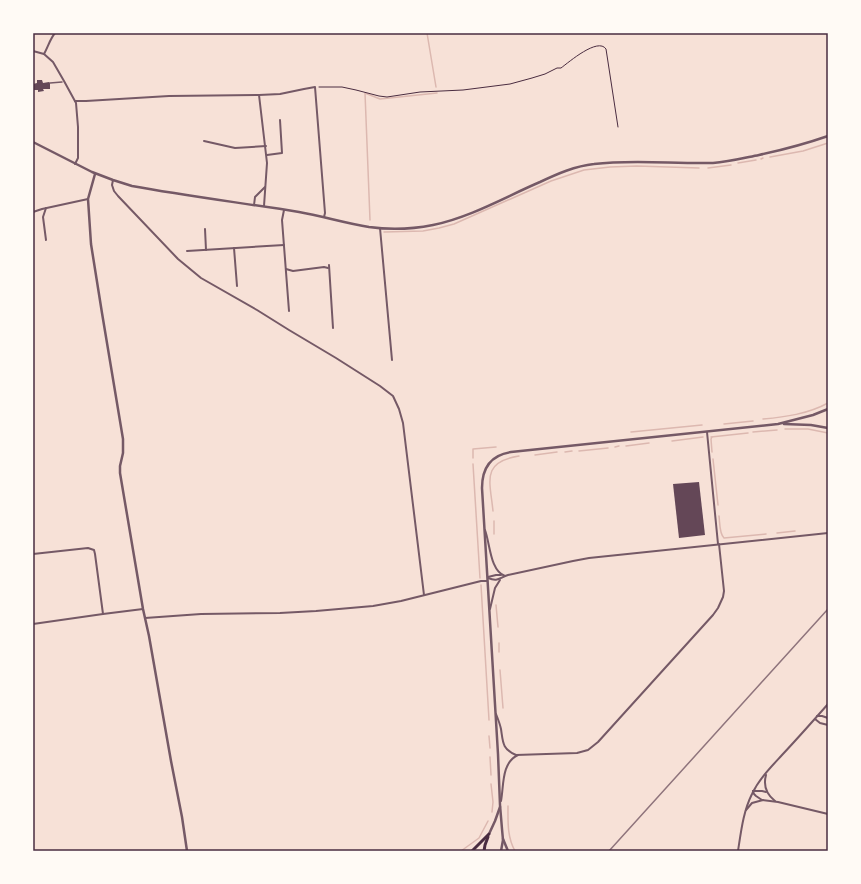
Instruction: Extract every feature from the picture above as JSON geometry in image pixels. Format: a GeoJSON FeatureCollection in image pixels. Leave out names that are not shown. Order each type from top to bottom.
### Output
{"type":"FeatureCollection","features":[{"type":"Feature","properties":{"kind":"main road"},"geometry":{"type":"LineString","coordinates":[[472,851],[489,834]]}},
{"type":"Feature","properties":{"kind":"main road"},"geometry":{"type":"LineString","coordinates":[[484,851],[489,834]]}},
{"type":"Feature","properties":{"kind":"street"},"geometry":{"type":"LineString","coordinates":[[44,54],[55,33]]}},
{"type":"Feature","properties":{"kind":"street"},"geometry":{"type":"LineString","coordinates":[[33,51],[44,54],[51,59],[75,101],[78,154],[75,164]]}},
{"type":"Feature","properties":{"kind":"street"},"geometry":{"type":"LineString","coordinates":[[50,83],[62,82]]}},
{"type":"Feature","properties":{"kind":"street"},"geometry":{"type":"LineString","coordinates":[[75,101],[169,96],[280,94],[315,87],[325,213],[324,217]]}},
{"type":"Feature","properties":{"kind":"street"},"geometry":{"type":"LineString","coordinates":[[259,95],[267,155],[264,206]]}},
{"type":"Feature","properties":{"kind":"street"},"geometry":{"type":"LineString","coordinates":[[267,155],[282,154],[280,120]]}},
{"type":"Feature","properties":{"kind":"street"},"geometry":{"type":"LineString","coordinates":[[33,142],[95,174],[132,186],[254,204],[380,228],[420,227],[453,220],[551,177],[583,166],[616,163],[720,162],[802,145],[828,136]]}},
{"type":"Feature","properties":{"kind":"street"},"geometry":{"type":"LineString","coordinates":[[204,141],[235,148],[266,146]]}},
{"type":"Feature","properties":{"kind":"street"},"geometry":{"type":"LineString","coordinates":[[95,174],[88,199],[93,252],[123,439],[123,453],[120,473],[187,851]]}},
{"type":"Feature","properties":{"kind":"street"},"geometry":{"type":"LineString","coordinates":[[113,180],[112,185],[114,191],[123,202],[178,259],[201,278],[336,358],[393,396],[403,423],[424,596]]}},
{"type":"Feature","properties":{"kind":"street"},"geometry":{"type":"LineString","coordinates":[[254,204],[255,197],[266,186]]}},
{"type":"Feature","properties":{"kind":"street"},"geometry":{"type":"LineString","coordinates":[[33,212],[88,199]]}},
{"type":"Feature","properties":{"kind":"street"},"geometry":{"type":"LineString","coordinates":[[46,208],[43,217],[46,240]]}},
{"type":"Feature","properties":{"kind":"street"},"geometry":{"type":"LineString","coordinates":[[284,210],[282,220],[289,311]]}},
{"type":"Feature","properties":{"kind":"street"},"geometry":{"type":"LineString","coordinates":[[380,228],[392,360]]}},
{"type":"Feature","properties":{"kind":"street"},"geometry":{"type":"LineString","coordinates":[[205,229],[206,250]]}},
{"type":"Feature","properties":{"kind":"street"},"geometry":{"type":"LineString","coordinates":[[187,252],[284,245]]}},
{"type":"Feature","properties":{"kind":"street"},"geometry":{"type":"LineString","coordinates":[[234,248],[237,286]]}},
{"type":"Feature","properties":{"kind":"street"},"geometry":{"type":"LineString","coordinates":[[286,269],[293,271],[329,267],[333,328]]}},
{"type":"Feature","properties":{"kind":"street"},"geometry":{"type":"LineString","coordinates":[[508,851],[503,836],[500,804],[484,528],[482,480],[485,469],[494,458],[501,454],[511,452],[778,424],[813,415],[828,409]]}},
{"type":"Feature","properties":{"kind":"street"},"geometry":{"type":"LineString","coordinates":[[778,424],[811,425],[828,428]]}},
{"type":"Feature","properties":{"kind":"street"},"geometry":{"type":"LineString","coordinates":[[495,712],[504,746],[516,755],[581,752],[589,750],[598,742],[718,608],[724,591],[707,432]]}},
{"type":"Feature","properties":{"kind":"street"},"geometry":{"type":"LineString","coordinates":[[484,528],[495,566],[502,577]]}},
{"type":"Feature","properties":{"kind":"street"},"geometry":{"type":"LineString","coordinates":[[487,579],[495,580],[506,576],[582,559],[828,533]]}},
{"type":"Feature","properties":{"kind":"street"},"geometry":{"type":"LineString","coordinates":[[33,554],[88,548],[94,550],[102,614]]}},
{"type":"Feature","properties":{"kind":"street"},"geometry":{"type":"LineString","coordinates":[[145,618],[201,614],[316,611],[373,606],[424,596],[487,579],[495,575],[502,577]]}},
{"type":"Feature","properties":{"kind":"street"},"geometry":{"type":"LineString","coordinates":[[489,612],[495,586],[502,577]]}},
{"type":"Feature","properties":{"kind":"street"},"geometry":{"type":"LineString","coordinates":[[33,624],[143,609]]}},
{"type":"Feature","properties":{"kind":"street"},"geometry":{"type":"LineString","coordinates":[[738,851],[745,811],[753,791],[767,772],[828,704]]}},
{"type":"Feature","properties":{"kind":"street"},"geometry":{"type":"LineString","coordinates":[[817,716],[828,718]]}},
{"type":"Feature","properties":{"kind":"street"},"geometry":{"type":"LineString","coordinates":[[815,719],[820,723],[828,725]]}},
{"type":"Feature","properties":{"kind":"street"},"geometry":{"type":"LineString","coordinates":[[489,834],[498,813],[506,768],[512,759],[519,755]]}},
{"type":"Feature","properties":{"kind":"street"},"geometry":{"type":"LineString","coordinates":[[767,772],[765,784],[767,793]]}},
{"type":"Feature","properties":{"kind":"street"},"geometry":{"type":"LineString","coordinates":[[753,791],[762,791],[767,793],[778,802]]}},
{"type":"Feature","properties":{"kind":"street"},"geometry":{"type":"LineString","coordinates":[[753,791],[757,797],[764,800],[828,814]]}},
{"type":"Feature","properties":{"kind":"street"},"geometry":{"type":"LineString","coordinates":[[745,811],[754,802],[764,800]]}},
{"type":"Feature","properties":{"kind":"street"},"geometry":{"type":"LineString","coordinates":[[501,851],[503,836]]}},
{"type":"Feature","properties":{"kind":"path"},"geometry":{"type":"LineString","coordinates":[[315,87],[342,87],[387,97],[420,92],[486,88],[510,84],[545,74],[557,68],[561,68],[587,49],[605,46],[618,127]]}},
{"type":"Feature","properties":{"kind":"building"},"geometry":{"type":"Polygon","coordinates":[[[37,80],[42,80],[43,83],[49,82],[50,89],[43,89],[44,91],[38,92],[38,90],[33,90],[33,84],[37,83],[37,80]]]}},
{"type":"Feature","properties":{"kind":"building"},"geometry":{"type":"Polygon","coordinates":[[[699,482],[705,535],[679,538],[673,484],[699,482]]]}},
{"type":"Feature","properties":{"kind":"waterway"},"geometry":{"type":"LineString","coordinates":[[427,33],[436,87]]}},
{"type":"Feature","properties":{"kind":"waterway"},"geometry":{"type":"LineString","coordinates":[[370,220],[365,93],[380,99],[437,93]]}},
{"type":"Feature","properties":{"kind":"waterway"},"geometry":{"type":"LineString","coordinates":[[770,157],[803,151],[828,143]]}},
{"type":"Feature","properties":{"kind":"waterway"},"geometry":{"type":"LineString","coordinates":[[738,163],[756,160]]}},
{"type":"Feature","properties":{"kind":"waterway"},"geometry":{"type":"LineString","coordinates":[[708,168],[731,165]]}},
{"type":"Feature","properties":{"kind":"waterway"},"geometry":{"type":"LineString","coordinates":[[384,232],[423,231],[454,224],[551,181],[584,170],[637,166],[699,168]]}},
{"type":"Feature","properties":{"kind":"waterway"},"geometry":{"type":"LineString","coordinates":[[763,419],[788,416],[812,410],[828,403]]}},
{"type":"Feature","properties":{"kind":"waterway"},"geometry":{"type":"LineString","coordinates":[[724,424],[753,421]]}},
{"type":"Feature","properties":{"kind":"waterway"},"geometry":{"type":"LineString","coordinates":[[631,432],[702,425]]}},
{"type":"Feature","properties":{"kind":"waterway"},"geometry":{"type":"LineString","coordinates":[[785,429],[808,429],[828,433]]}},
{"type":"Feature","properties":{"kind":"waterway"},"geometry":{"type":"LineString","coordinates":[[753,432],[777,430]]}},
{"type":"Feature","properties":{"kind":"waterway"},"geometry":{"type":"LineString","coordinates":[[711,437],[748,433]]}},
{"type":"Feature","properties":{"kind":"waterway"},"geometry":{"type":"LineString","coordinates":[[672,441],[703,437]]}},
{"type":"Feature","properties":{"kind":"waterway"},"geometry":{"type":"LineString","coordinates":[[712,437],[712,452]]}},
{"type":"Feature","properties":{"kind":"waterway"},"geometry":{"type":"LineString","coordinates":[[626,446],[649,443]]}},
{"type":"Feature","properties":{"kind":"waterway"},"geometry":{"type":"LineString","coordinates":[[615,447],[619,446]]}},
{"type":"Feature","properties":{"kind":"waterway"},"geometry":{"type":"LineString","coordinates":[[473,458],[473,449],[496,447]]}},
{"type":"Feature","properties":{"kind":"waterway"},"geometry":{"type":"LineString","coordinates":[[579,451],[608,448]]}},
{"type":"Feature","properties":{"kind":"waterway"},"geometry":{"type":"LineString","coordinates":[[565,452],[572,451]]}},
{"type":"Feature","properties":{"kind":"waterway"},"geometry":{"type":"LineString","coordinates":[[535,455],[557,452]]}},
{"type":"Feature","properties":{"kind":"waterway"},"geometry":{"type":"LineString","coordinates":[[493,511],[490,491],[491,474],[493,468],[498,463],[519,456]]}},
{"type":"Feature","properties":{"kind":"waterway"},"geometry":{"type":"LineString","coordinates":[[713,459],[718,505]]}},
{"type":"Feature","properties":{"kind":"waterway"},"geometry":{"type":"LineString","coordinates":[[473,464],[480,578]]}},
{"type":"Feature","properties":{"kind":"waterway"},"geometry":{"type":"LineString","coordinates":[[719,516],[720,531],[724,538],[766,534]]}},
{"type":"Feature","properties":{"kind":"waterway"},"geometry":{"type":"LineString","coordinates":[[494,521],[494,534]]}},
{"type":"Feature","properties":{"kind":"waterway"},"geometry":{"type":"LineString","coordinates":[[777,533],[795,531]]}},
{"type":"Feature","properties":{"kind":"waterway"},"geometry":{"type":"LineString","coordinates":[[481,585],[489,720]]}},
{"type":"Feature","properties":{"kind":"waterway"},"geometry":{"type":"LineString","coordinates":[[496,605],[498,627]]}},
{"type":"Feature","properties":{"kind":"waterway"},"geometry":{"type":"LineString","coordinates":[[499,643],[499,652]]}},
{"type":"Feature","properties":{"kind":"waterway"},"geometry":{"type":"LineString","coordinates":[[500,670],[503,708]]}},
{"type":"Feature","properties":{"kind":"waterway"},"geometry":{"type":"LineString","coordinates":[[489,736],[490,748]]}},
{"type":"Feature","properties":{"kind":"waterway"},"geometry":{"type":"LineString","coordinates":[[490,757],[491,775]]}},
{"type":"Feature","properties":{"kind":"waterway"},"geometry":{"type":"LineString","coordinates":[[491,784],[493,802],[492,812]]}},
{"type":"Feature","properties":{"kind":"waterway"},"geometry":{"type":"LineString","coordinates":[[508,806],[509,835],[515,851]]}},
{"type":"Feature","properties":{"kind":"waterway"},"geometry":{"type":"LineString","coordinates":[[461,851],[479,838],[488,821]]}},
{"type":"Feature","properties":{"kind":"railway"},"geometry":{"type":"LineString","coordinates":[[609,851],[828,609]]}}]}
